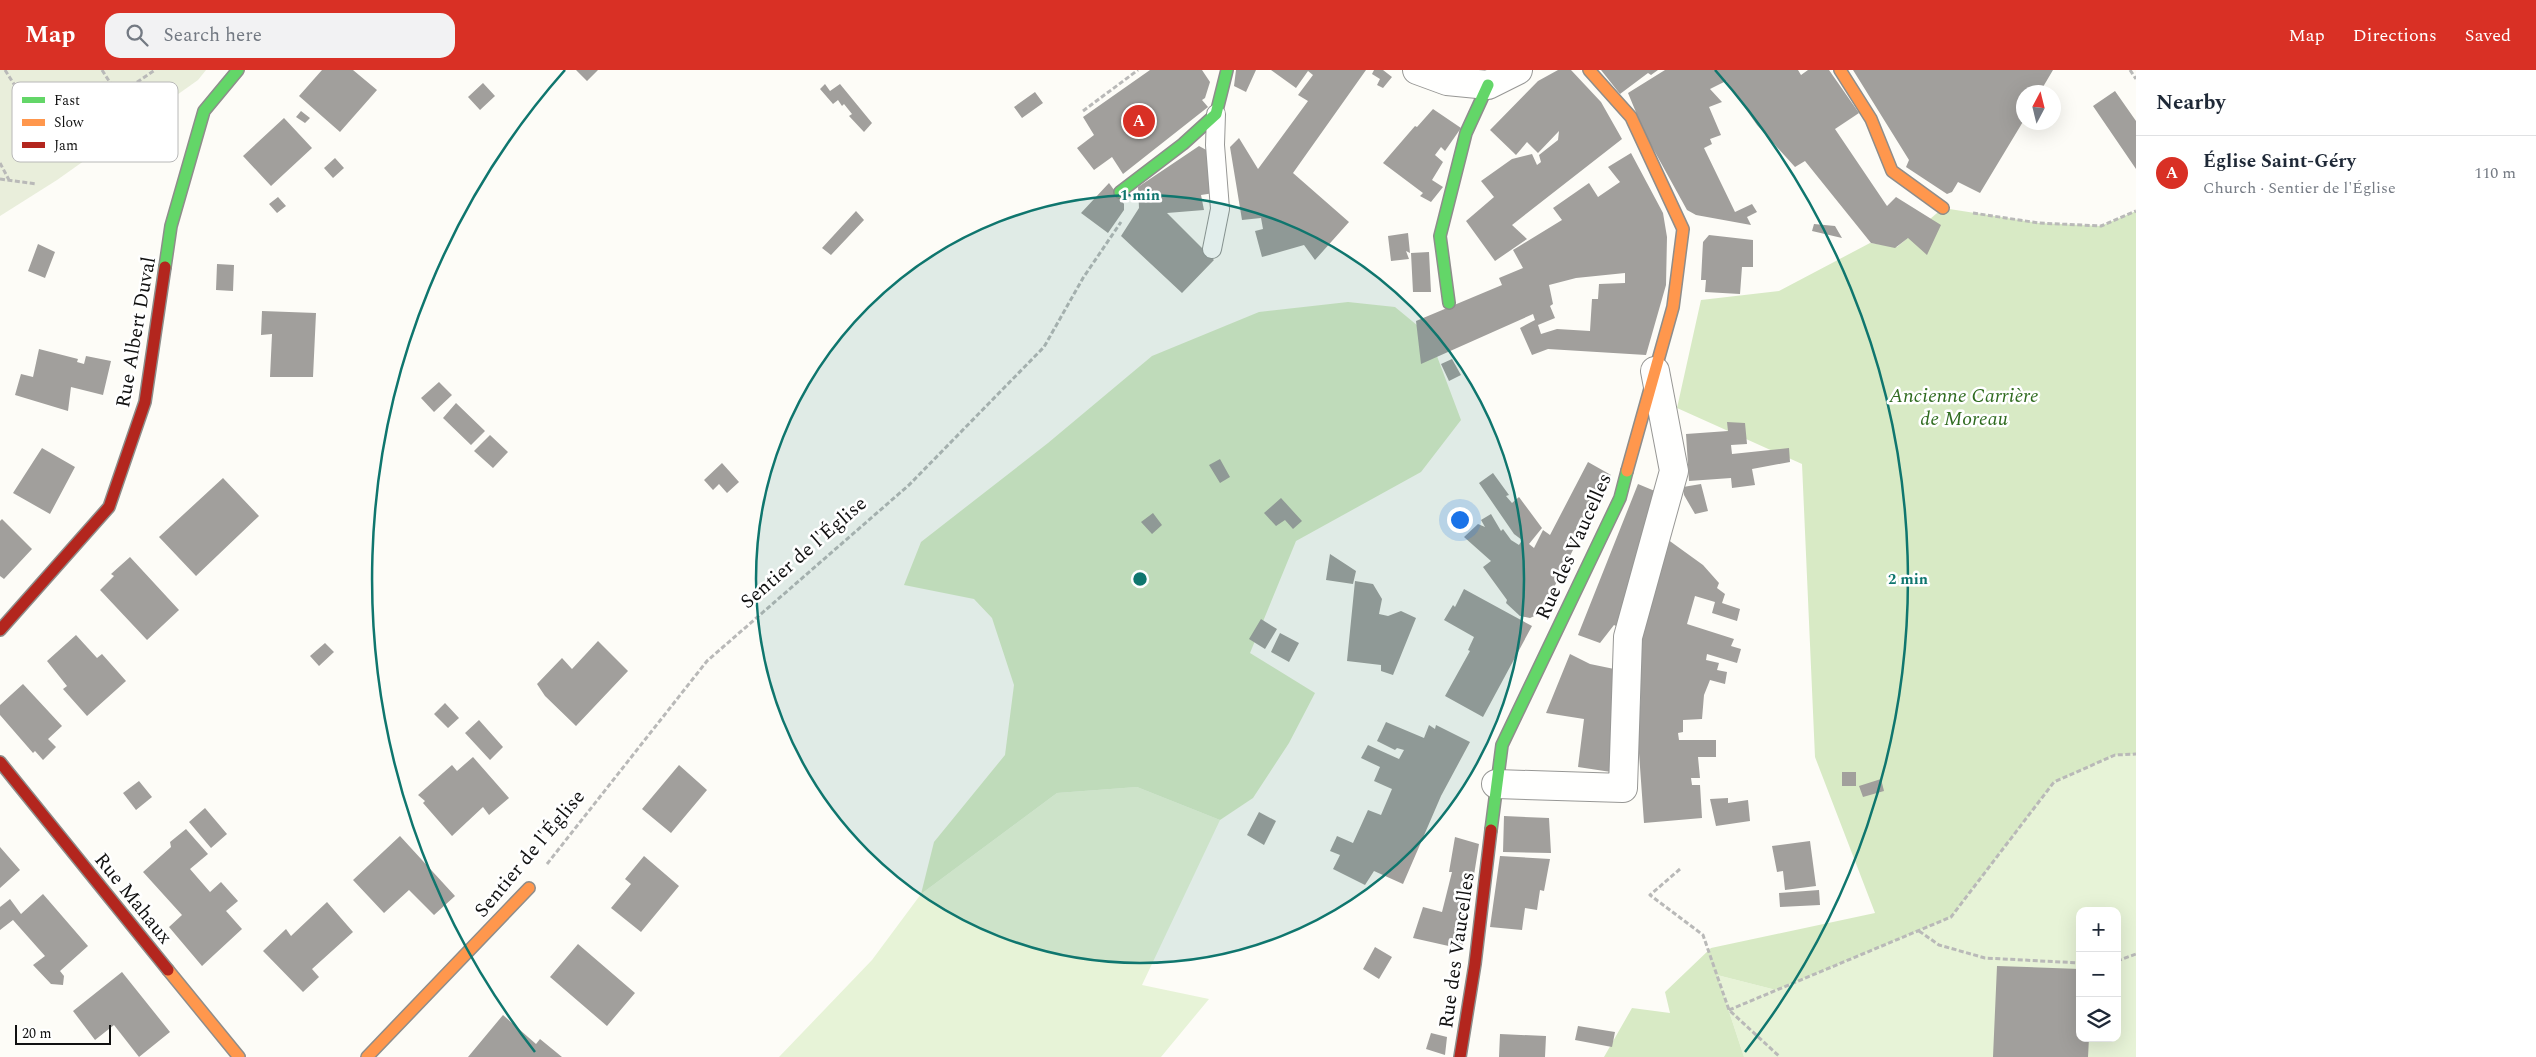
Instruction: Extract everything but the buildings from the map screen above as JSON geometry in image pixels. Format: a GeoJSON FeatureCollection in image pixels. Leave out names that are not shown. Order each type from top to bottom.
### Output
{"type":"FeatureCollection","features":[{"type":"Feature","properties":{"kind":"street","name":"Rue Albert Duval"},"geometry":{"type":"LineString","coordinates":[[0,630],[109,507],[145,402],[171,226],[195,141],[204,111],[238,70]]}},
{"type":"Feature","properties":{"kind":"street"},"geometry":{"type":"LineString","coordinates":[[1120,192],[1184,144],[1216,114],[1227,70]]}},
{"type":"Feature","properties":{"kind":"street"},"geometry":{"type":"LineString","coordinates":[[1417,70],[1447,81],[1488,85],[1518,70]]}},
{"type":"Feature","properties":{"kind":"street","name":"Rue des Vaucelles"},"geometry":{"type":"LineString","coordinates":[[1460,1057],[1475,964],[1502,745],[1620,498],[1673,307],[1683,229],[1630,117],[1588,70]]}},
{"type":"Feature","properties":{"kind":"street"},"geometry":{"type":"LineString","coordinates":[[1840,70],[1871,119],[1892,171],[1944,208]]}},
{"type":"Feature","properties":{"kind":"street"},"geometry":{"type":"LineString","coordinates":[[1449,303],[1440,236],[1466,133],[1488,85]]}},
{"type":"Feature","properties":{"kind":"street"},"geometry":{"type":"LineString","coordinates":[[1496,784],[1623,788],[1628,637],[1674,471],[1655,371]]}},
{"type":"Feature","properties":{"kind":"street","name":"Rue Mahaux"},"geometry":{"type":"LineString","coordinates":[[0,762],[239,1057]]}},
{"type":"Feature","properties":{"kind":"street","name":"Sentier de l'Église"},"geometry":{"type":"LineString","coordinates":[[367,1057],[528,888]]}},
{"type":"Feature","properties":{"kind":"lane"},"geometry":{"type":"LineString","coordinates":[[1212,250],[1220,209],[1215,145],[1216,114]]}},
{"type":"Feature","properties":{"kind":"path"},"geometry":{"type":"LineString","coordinates":[[5,70],[13,82]]}},
{"type":"Feature","properties":{"kind":"path"},"geometry":{"type":"LineString","coordinates":[[102,70],[110,82]]}},
{"type":"Feature","properties":{"kind":"path"},"geometry":{"type":"LineString","coordinates":[[138,82],[156,70]]}},
{"type":"Feature","properties":{"kind":"path"},"geometry":{"type":"LineString","coordinates":[[1082,111],[1138,70]]}},
{"type":"Feature","properties":{"kind":"path"},"geometry":{"type":"LineString","coordinates":[[2130,70],[2136,79]]}},
{"type":"Feature","properties":{"kind":"path"},"geometry":{"type":"LineString","coordinates":[[178,128],[195,141]]}},
{"type":"Feature","properties":{"kind":"path"},"geometry":{"type":"LineString","coordinates":[[0,163],[9,180]]}},
{"type":"Feature","properties":{"kind":"path"},"geometry":{"type":"LineString","coordinates":[[0,179],[37,184]]}},
{"type":"Feature","properties":{"kind":"path","name":"Sentier de l'Église"},"geometry":{"type":"LineString","coordinates":[[528,888],[707,660],[909,484],[1044,347],[1083,278],[1126,215],[1120,192]]}},
{"type":"Feature","properties":{"kind":"path"},"geometry":{"type":"LineString","coordinates":[[1944,208],[2039,223],[2101,226],[2136,211]]}},
{"type":"Feature","properties":{"kind":"path"},"geometry":{"type":"LineString","coordinates":[[1729,1010],[1952,917],[2054,782],[2115,755],[2136,754]]}},
{"type":"Feature","properties":{"kind":"path"},"geometry":{"type":"LineString","coordinates":[[1680,869],[1650,895],[1703,935],[1729,1010],[1780,1057]]}},
{"type":"Feature","properties":{"kind":"path"},"geometry":{"type":"LineString","coordinates":[[1918,930],[1939,945],[1985,958],[2076,963]]}},
{"type":"Feature","properties":{"kind":"path"},"geometry":{"type":"LineString","coordinates":[[2121,960],[2136,954]]}},
{"type":"Feature","properties":{"kind":"green space"},"geometry":{"type":"Polygon","coordinates":[[[0,70],[206,70],[198,80],[178,94],[178,82],[12,82],[12,162],[82,162],[0,216],[0,70]]]}},
{"type":"Feature","properties":{"kind":"green space","name":"Ancienne Carrière de Moreau"},"geometry":{"type":"Polygon","coordinates":[[[1943,208],[2039,223],[2101,226],[2136,211],[2136,754],[2115,755],[2054,782],[1951,917],[1776,990],[1717,975],[1744,1057],[1604,1057],[1632,1008],[1670,1013],[1665,992],[1711,948],[1875,913],[1815,757],[1802,464],[1677,408],[1701,300],[1779,291],[1870,243],[1897,247],[1943,208]]]}},
{"type":"Feature","properties":{"kind":"green space"},"geometry":{"type":"Polygon","coordinates":[[[1348,302],[1395,307],[1429,335],[1461,420],[1421,472],[1296,541],[1250,653],[1315,693],[1289,743],[1253,798],[1220,820],[1137,787],[1057,793],[921,894],[934,842],[1005,755],[1014,685],[992,618],[974,599],[904,585],[921,542],[1048,443],[1152,356],[1259,312],[1348,302]]]}},
{"type":"Feature","properties":{"kind":"green space"},"geometry":{"type":"Polygon","coordinates":[[[2136,754],[2136,1057],[1744,1057],[1717,975],[1776,990],[1951,917],[2054,782],[2115,755],[2136,754]]]}},
{"type":"Feature","properties":{"kind":"green space"},"geometry":{"type":"Polygon","coordinates":[[[1137,787],[1220,820],[1142,985],[1209,999],[1161,1057],[779,1057],[872,960],[921,894],[1057,793],[1137,787]]]}},
{"type":"Feature","properties":{"kind":"traffic: fast"},"geometry":{"type":"LineString","coordinates":[[165,267],[171,226],[204,111],[238,70]]}},
{"type":"Feature","properties":{"kind":"traffic: fast"},"geometry":{"type":"LineString","coordinates":[[1120,192],[1183,144],[1216,114],[1227,70]]}},
{"type":"Feature","properties":{"kind":"traffic: fast"},"geometry":{"type":"LineString","coordinates":[[1449,303],[1440,236],[1466,133],[1488,85]]}},
{"type":"Feature","properties":{"kind":"traffic: fast"},"geometry":{"type":"LineString","coordinates":[[1491,830],[1502,745],[1620,498],[1627,471]]}},
{"type":"Feature","properties":{"kind":"traffic: slow"},"geometry":{"type":"LineString","coordinates":[[1589,70],[1631,117],[1683,229],[1673,307],[1627,471]]}},
{"type":"Feature","properties":{"kind":"traffic: slow"},"geometry":{"type":"LineString","coordinates":[[1840,70],[1871,119],[1892,171],[1943,208]]}},
{"type":"Feature","properties":{"kind":"traffic: slow"},"geometry":{"type":"LineString","coordinates":[[367,1057],[529,888]]}},
{"type":"Feature","properties":{"kind":"traffic: slow"},"geometry":{"type":"LineString","coordinates":[[168,970],[239,1057]]}},
{"type":"Feature","properties":{"kind":"traffic: jam"},"geometry":{"type":"LineString","coordinates":[[0,630],[109,507],[145,402],[165,267]]}},
{"type":"Feature","properties":{"kind":"traffic: jam"},"geometry":{"type":"LineString","coordinates":[[0,762],[168,970]]}},
{"type":"Feature","properties":{"kind":"traffic: jam"},"geometry":{"type":"LineString","coordinates":[[1460,1057],[1475,964],[1491,830]]}},
{"type":"Feature","properties":{"kind":"place","name":"Église Saint-Géry"},"geometry":{"type":"Point","coordinates":[1139,121]}}]}
